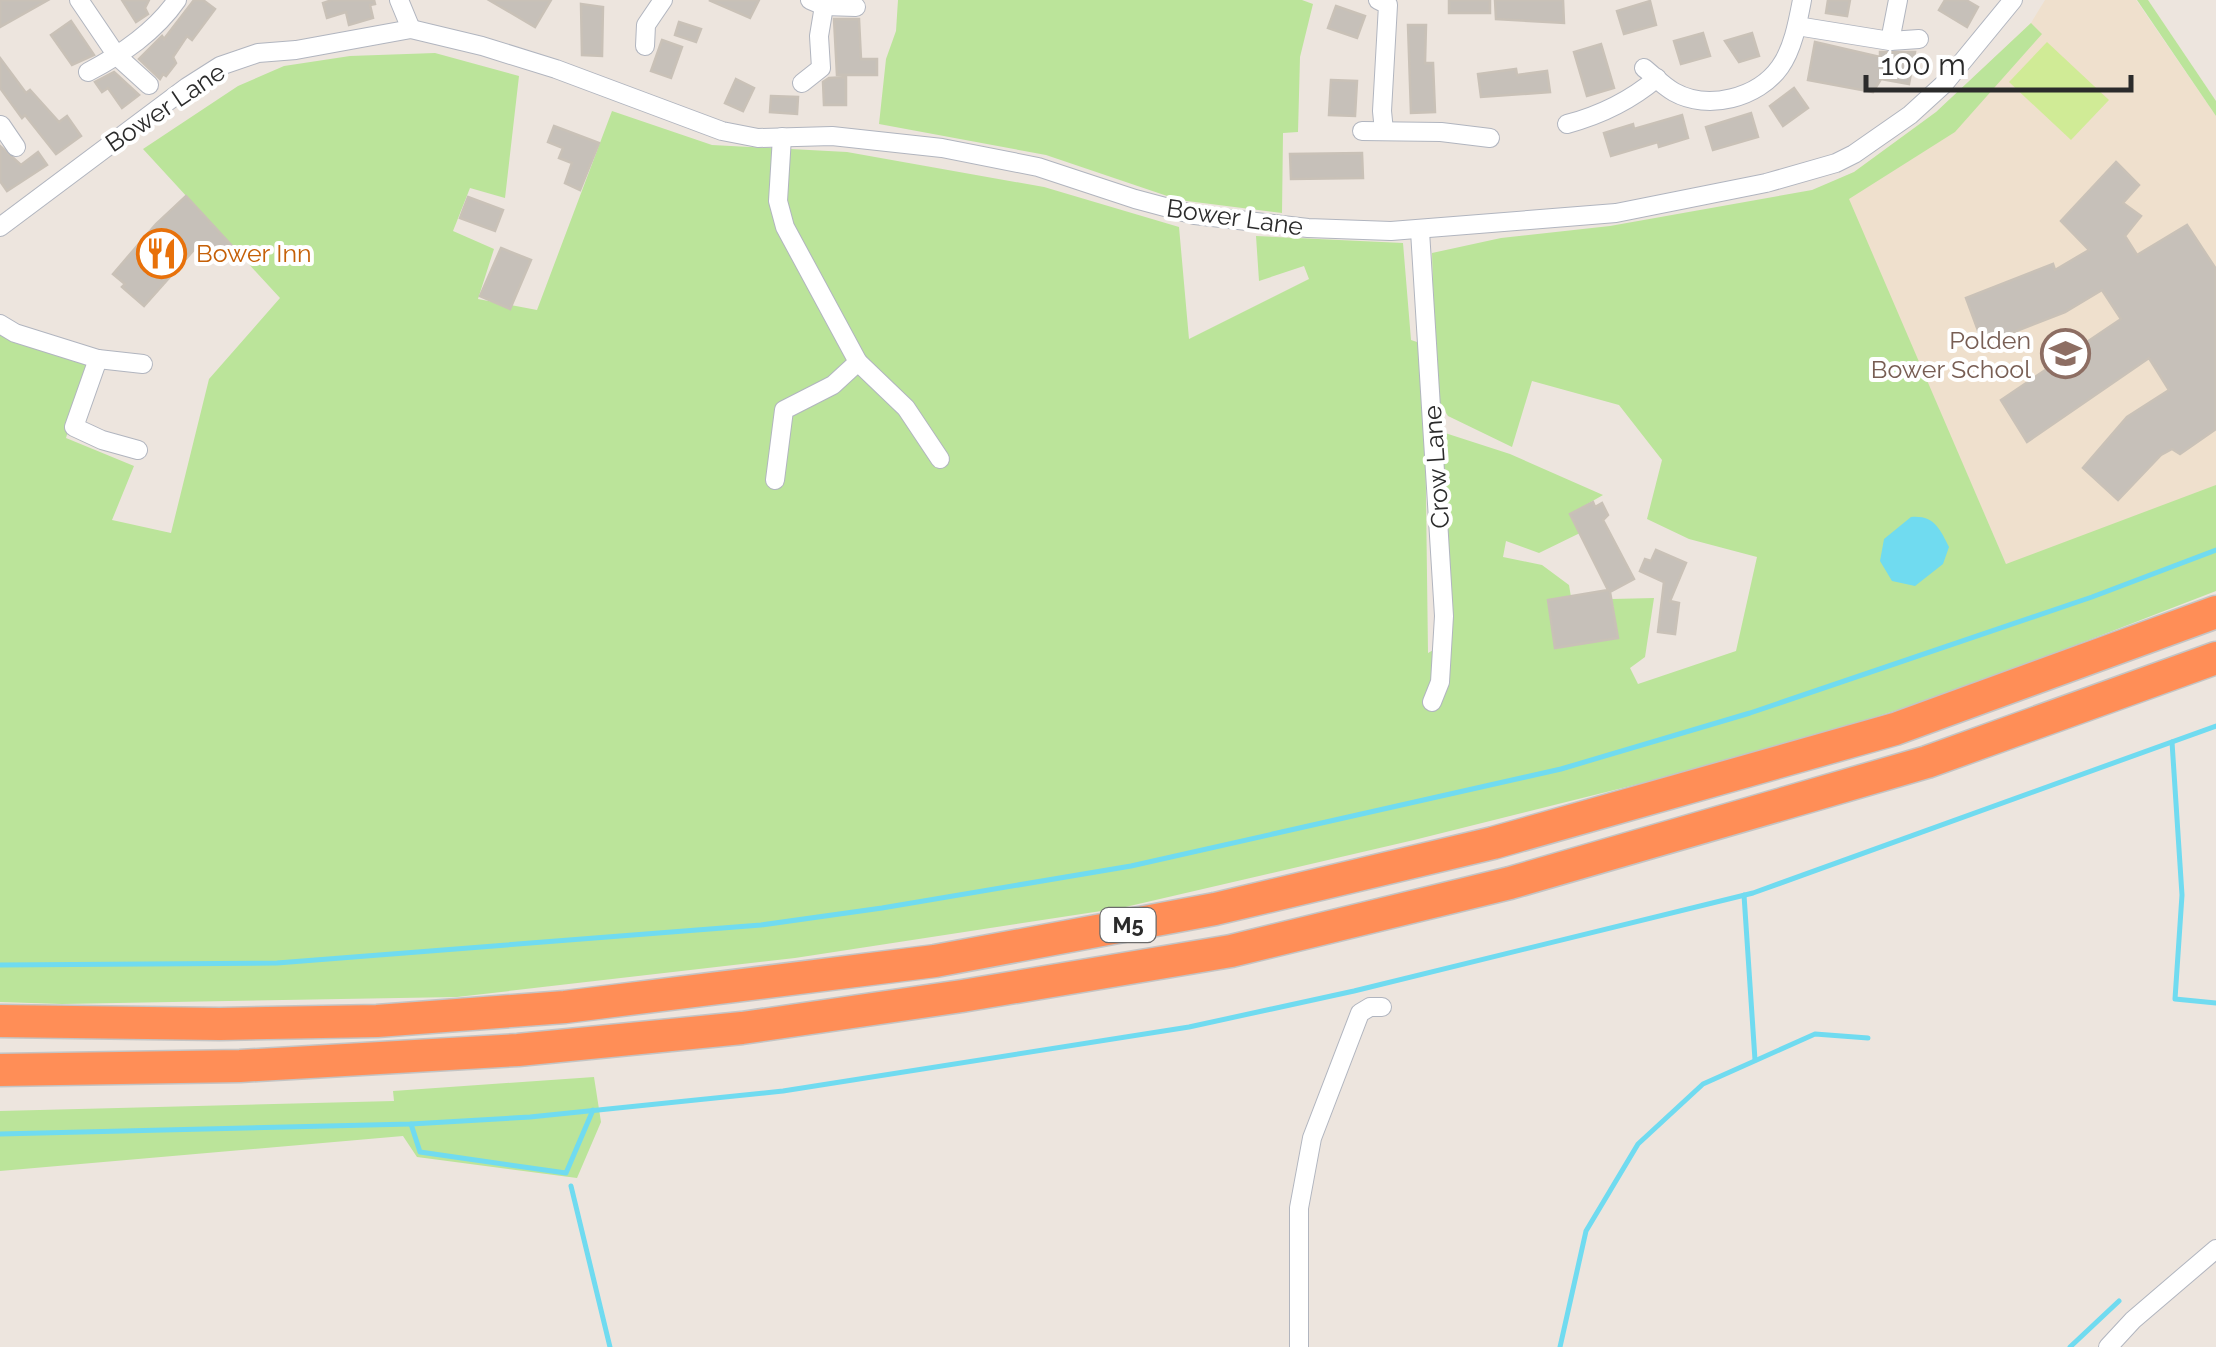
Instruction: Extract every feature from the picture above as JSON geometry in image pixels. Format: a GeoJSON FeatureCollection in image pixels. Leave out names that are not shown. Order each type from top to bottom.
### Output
{"type":"FeatureCollection","features":[{"type":"Feature","properties":{"kind":"highway","name":"M5"},"geometry":{"type":"LineString","coordinates":[[0,1021],[220,1024],[377,1020],[564,1007],[935,962],[1215,909],[1493,843],[1895,728],[2216,612]]}},
{"type":"Feature","properties":{"kind":"highway","name":"M5"},"geometry":{"type":"LineString","coordinates":[[0,1070],[240,1066],[536,1048],[815,1017],[1231,951],[1510,883],[1927,762],[2216,658]]}},
{"type":"Feature","properties":{"kind":"street"},"geometry":{"type":"LineString","coordinates":[[79,0],[118,56],[150,85]]}},
{"type":"Feature","properties":{"kind":"street"},"geometry":{"type":"LineString","coordinates":[[88,72],[118,56],[164,19],[177,0]]}},
{"type":"Feature","properties":{"kind":"street"},"geometry":{"type":"LineString","coordinates":[[399,0],[411,28]]}},
{"type":"Feature","properties":{"kind":"street"},"geometry":{"type":"LineString","coordinates":[[645,46],[638,23],[663,0]]}},
{"type":"Feature","properties":{"kind":"street"},"geometry":{"type":"LineString","coordinates":[[1567,124],[1596,116],[1636,96],[1650,73],[1676,93],[1713,102],[1750,92],[1780,67],[1797,26],[1802,0]]}},
{"type":"Feature","properties":{"kind":"street"},"geometry":{"type":"LineString","coordinates":[[1890,41],[1898,0]]}},
{"type":"Feature","properties":{"kind":"street","name":"Bower Lane"},"geometry":{"type":"LineString","coordinates":[[0,227],[220,66],[258,53],[296,50],[411,28],[566,72],[722,131],[782,138],[881,140],[986,156],[1068,175],[1135,200],[1194,215],[1342,230],[1420,231],[1616,213],[1766,183],[1836,163],[1910,115],[1956,70],[2013,0]]}},
{"type":"Feature","properties":{"kind":"street"},"geometry":{"type":"LineString","coordinates":[[1384,131],[1387,2]]}},
{"type":"Feature","properties":{"kind":"street"},"geometry":{"type":"LineString","coordinates":[[802,82],[829,68],[819,36],[817,3],[856,7]]}},
{"type":"Feature","properties":{"kind":"street"},"geometry":{"type":"LineString","coordinates":[[1797,26],[1890,41],[1919,39]]}},
{"type":"Feature","properties":{"kind":"street"},"geometry":{"type":"LineString","coordinates":[[4,123],[16,147]]}},
{"type":"Feature","properties":{"kind":"street"},"geometry":{"type":"LineString","coordinates":[[1362,131],[1474,134],[1490,138]]}},
{"type":"Feature","properties":{"kind":"street"},"geometry":{"type":"LineString","coordinates":[[782,138],[778,201],[785,227],[858,362],[906,408],[940,459]]}},
{"type":"Feature","properties":{"kind":"street","name":"Crow Lane"},"geometry":{"type":"LineString","coordinates":[[1420,231],[1444,616],[1440,682],[1432,702]]}},
{"type":"Feature","properties":{"kind":"street"},"geometry":{"type":"LineString","coordinates":[[0,324],[16,334],[98,358],[143,364]]}},
{"type":"Feature","properties":{"kind":"street"},"geometry":{"type":"LineString","coordinates":[[98,358],[74,428],[138,450]]}},
{"type":"Feature","properties":{"kind":"street"},"geometry":{"type":"LineString","coordinates":[[774,480],[784,410],[833,385],[858,362]]}},
{"type":"Feature","properties":{"kind":"street"},"geometry":{"type":"LineString","coordinates":[[1299,1347],[1299,1208],[1312,1138],[1360,1013],[1382,1006]]}},
{"type":"Feature","properties":{"kind":"street"},"geometry":{"type":"LineString","coordinates":[[2108,1347],[2133,1320],[2216,1249]]}},
{"type":"Feature","properties":{"kind":"shaded area","name":"Polden Bower School"},"geometry":{"type":"Polygon","coordinates":[[[2045,0],[2136,0],[2216,116],[2216,509],[2006,564],[1839,179],[1937,112],[2031,23],[2045,0]]]}},
{"type":"Feature","properties":{"kind":"green space"},"geometry":{"type":"Polygon","coordinates":[[[898,0],[1302,0],[1313,4],[1300,57],[1298,132],[1283,133],[1282,213],[1179,200],[1046,155],[879,124],[898,0]]]}},
{"type":"Feature","properties":{"kind":"green space"},"geometry":{"type":"Polygon","coordinates":[[[2137,0],[2148,0],[2216,101],[2216,116],[2137,0]]]}},
{"type":"Feature","properties":{"kind":"green space"},"geometry":{"type":"Polygon","coordinates":[[[2031,23],[2042,34],[1955,132],[1849,199],[2006,564],[2216,485],[2216,591],[1952,693],[1751,756],[1121,908],[795,958],[457,997],[0,1002],[0,332],[15,343],[88,363],[66,438],[134,466],[112,520],[171,533],[209,379],[280,298],[143,149],[238,86],[284,66],[350,56],[435,53],[519,76],[505,198],[470,188],[453,231],[494,249],[478,299],[537,310],[612,111],[712,145],[847,152],[1044,187],[1179,227],[1189,339],[1309,279],[1304,266],[1259,281],[1256,236],[1403,243],[1411,340],[1435,348],[1432,253],[1501,238],[1610,226],[1812,190],[1854,172],[1936,112],[2031,23]],[[1419,349],[1425,419],[1428,653],[1446,643],[1442,432],[1510,454],[1603,495],[1570,514],[1580,533],[1539,553],[1506,541],[1503,557],[1542,565],[1569,585],[1571,597],[1548,601],[1556,648],[1618,637],[1612,599],[1654,598],[1645,657],[1630,668],[1638,684],[1736,651],[1757,557],[1689,539],[1647,519],[1662,460],[1619,405],[1532,381],[1512,447],[1448,416],[1439,402],[1436,354],[1419,349]]]}},
{"type":"Feature","properties":{"kind":"green space"},"geometry":{"type":"Polygon","coordinates":[[[2047,42],[2109,100],[2071,140],[2009,82],[2047,42]]]}},
{"type":"Feature","properties":{"kind":"green space"},"geometry":{"type":"Polygon","coordinates":[[[594,1077],[601,1122],[577,1178],[417,1157],[403,1136],[0,1171],[0,1111],[394,1101],[393,1091],[594,1077]]]}},
{"type":"Feature","properties":{"kind":"water"},"geometry":{"type":"Polygon","coordinates":[[[1911,517],[1931,521],[1949,547],[1943,564],[1915,586],[1892,581],[1880,561],[1884,539],[1911,517]]]}},
{"type":"Feature","properties":{"kind":"building"},"geometry":{"type":"Polygon","coordinates":[[[0,0],[48,0],[0,27],[0,0]]]}},
{"type":"Feature","properties":{"kind":"building"},"geometry":{"type":"Polygon","coordinates":[[[122,0],[149,0],[145,8],[148,14],[136,22],[122,0]]]}},
{"type":"Feature","properties":{"kind":"building"},"geometry":{"type":"Polygon","coordinates":[[[194,0],[203,0],[215,9],[192,40],[187,36],[173,57],[176,63],[160,79],[139,59],[162,36],[164,39],[194,0]]]}},
{"type":"Feature","properties":{"kind":"building"},"geometry":{"type":"Polygon","coordinates":[[[374,0],[375,4],[370,5],[373,18],[349,25],[346,12],[327,18],[323,3],[374,0]]]}},
{"type":"Feature","properties":{"kind":"building"},"geometry":{"type":"Polygon","coordinates":[[[489,0],[551,0],[535,27],[489,0]]]}},
{"type":"Feature","properties":{"kind":"building"},"geometry":{"type":"Polygon","coordinates":[[[709,0],[759,0],[750,18],[709,0]]]}},
{"type":"Feature","properties":{"kind":"building"},"geometry":{"type":"Polygon","coordinates":[[[1449,0],[1490,0],[1490,13],[1449,13],[1449,0]]]}},
{"type":"Feature","properties":{"kind":"building"},"geometry":{"type":"Polygon","coordinates":[[[1495,0],[1563,0],[1564,23],[1496,19],[1495,0]]]}},
{"type":"Feature","properties":{"kind":"building"},"geometry":{"type":"Polygon","coordinates":[[[1828,0],[1850,0],[1847,16],[1826,13],[1828,0]]]}},
{"type":"Feature","properties":{"kind":"building"},"geometry":{"type":"Polygon","coordinates":[[[1945,0],[1966,0],[1978,7],[1967,27],[1939,10],[1945,0]]]}},
{"type":"Feature","properties":{"kind":"building"},"geometry":{"type":"Polygon","coordinates":[[[1650,1],[1656,25],[1624,34],[1617,11],[1650,1]]]}},
{"type":"Feature","properties":{"kind":"building"},"geometry":{"type":"Polygon","coordinates":[[[581,4],[603,7],[602,56],[582,55],[581,4]]]}},
{"type":"Feature","properties":{"kind":"building"},"geometry":{"type":"Polygon","coordinates":[[[1336,6],[1365,16],[1357,38],[1328,28],[1336,6]]]}},
{"type":"Feature","properties":{"kind":"building"},"geometry":{"type":"Polygon","coordinates":[[[834,19],[859,19],[861,59],[877,59],[877,75],[837,75],[834,19]]]}},
{"type":"Feature","properties":{"kind":"building"},"geometry":{"type":"Polygon","coordinates":[[[71,21],[94,55],[72,65],[51,35],[71,21]]]}},
{"type":"Feature","properties":{"kind":"building"},"geometry":{"type":"Polygon","coordinates":[[[679,22],[701,29],[696,42],[675,35],[679,22]]]}},
{"type":"Feature","properties":{"kind":"building"},"geometry":{"type":"Polygon","coordinates":[[[1408,25],[1426,25],[1425,63],[1433,63],[1435,112],[1411,113],[1408,25]]]}},
{"type":"Feature","properties":{"kind":"building"},"geometry":{"type":"Polygon","coordinates":[[[1703,33],[1710,56],[1681,64],[1674,41],[1703,33]]]}},
{"type":"Feature","properties":{"kind":"building"},"geometry":{"type":"Polygon","coordinates":[[[1752,33],[1759,56],[1739,62],[1725,41],[1752,33]]]}},
{"type":"Feature","properties":{"kind":"building"},"geometry":{"type":"Polygon","coordinates":[[[662,40],[682,47],[671,78],[651,71],[662,40]]]}},
{"type":"Feature","properties":{"kind":"building"},"geometry":{"type":"Polygon","coordinates":[[[1815,42],[1880,57],[1880,52],[1915,52],[1909,84],[1881,79],[1873,92],[1808,80],[1815,42]]]}},
{"type":"Feature","properties":{"kind":"building"},"geometry":{"type":"Polygon","coordinates":[[[1601,44],[1614,88],[1587,96],[1574,52],[1601,44]]]}},
{"type":"Feature","properties":{"kind":"building"},"geometry":{"type":"Polygon","coordinates":[[[0,58],[26,93],[30,90],[59,122],[67,116],[81,136],[56,154],[0,88],[0,58]]]}},
{"type":"Feature","properties":{"kind":"building"},"geometry":{"type":"Polygon","coordinates":[[[1516,69],[1517,75],[1547,71],[1550,92],[1481,97],[1478,74],[1516,69]]]}},
{"type":"Feature","properties":{"kind":"building"},"geometry":{"type":"Polygon","coordinates":[[[114,72],[139,95],[122,108],[108,88],[102,92],[95,82],[114,72]]]}},
{"type":"Feature","properties":{"kind":"building"},"geometry":{"type":"Polygon","coordinates":[[[846,77],[846,105],[824,105],[823,82],[846,77]]]}},
{"type":"Feature","properties":{"kind":"building"},"geometry":{"type":"Polygon","coordinates":[[[736,79],[754,88],[743,111],[725,103],[736,79]]]}},
{"type":"Feature","properties":{"kind":"building"},"geometry":{"type":"Polygon","coordinates":[[[1331,80],[1357,81],[1355,116],[1329,115],[1331,80]]]}},
{"type":"Feature","properties":{"kind":"building"},"geometry":{"type":"Polygon","coordinates":[[[1794,88],[1808,108],[1783,126],[1770,106],[1794,88]]]}},
{"type":"Feature","properties":{"kind":"building"},"geometry":{"type":"Polygon","coordinates":[[[771,96],[798,97],[797,114],[770,112],[771,96]]]}},
{"type":"Feature","properties":{"kind":"building"},"geometry":{"type":"Polygon","coordinates":[[[1751,113],[1758,137],[1713,150],[1706,127],[1751,113]]]}},
{"type":"Feature","properties":{"kind":"building"},"geometry":{"type":"Polygon","coordinates":[[[1682,115],[1688,138],[1611,156],[1604,133],[1682,115]]]}},
{"type":"Feature","properties":{"kind":"building"},"geometry":{"type":"Polygon","coordinates":[[[554,126],[599,143],[580,190],[565,183],[572,163],[559,158],[563,148],[548,142],[554,126]]]}},
{"type":"Feature","properties":{"kind":"building"},"geometry":{"type":"Polygon","coordinates":[[[0,146],[21,165],[38,152],[47,165],[7,191],[0,181],[0,146]]]}},
{"type":"Feature","properties":{"kind":"building"},"geometry":{"type":"Polygon","coordinates":[[[1362,153],[1363,178],[1291,179],[1290,154],[1362,153]]]}},
{"type":"Feature","properties":{"kind":"building"},"geometry":{"type":"Polygon","coordinates":[[[2116,162],[2139,185],[2123,203],[2141,216],[2125,236],[2137,255],[2187,225],[2216,269],[2216,429],[2180,454],[2172,449],[2161,455],[2118,500],[2083,468],[2127,417],[2169,390],[2149,358],[2027,442],[2001,400],[2121,319],[2102,290],[2065,312],[1983,344],[1966,298],[2053,264],[2055,270],[2089,250],[2061,221],[2116,162]]]}},
{"type":"Feature","properties":{"kind":"building","name":"Bower Inn"},"geometry":{"type":"Polygon","coordinates":[[[186,196],[234,248],[221,263],[200,243],[144,306],[113,274],[186,196]]]}},
{"type":"Feature","properties":{"kind":"building"},"geometry":{"type":"Polygon","coordinates":[[[468,197],[503,210],[495,231],[460,218],[468,197]]]}},
{"type":"Feature","properties":{"kind":"building"},"geometry":{"type":"Polygon","coordinates":[[[501,248],[531,260],[510,309],[480,296],[501,248]]]}},
{"type":"Feature","properties":{"kind":"building"},"geometry":{"type":"Polygon","coordinates":[[[1593,502],[1595,507],[1602,503],[1608,515],[1603,520],[1634,579],[1610,592],[1618,638],[1555,648],[1548,600],[1608,590],[1570,514],[1593,502]]]}},
{"type":"Feature","properties":{"kind":"building"},"geometry":{"type":"Polygon","coordinates":[[[1656,550],[1686,563],[1670,601],[1679,603],[1675,634],[1658,632],[1664,582],[1640,571],[1645,559],[1651,561],[1656,550]]]}},
{"type":"Feature","properties":{"kind":"waterway"},"geometry":{"type":"LineString","coordinates":[[0,965],[277,963],[761,925],[1131,866],[1561,769],[1750,713],[2092,597],[2216,550]]}},
{"type":"Feature","properties":{"kind":"waterway"},"geometry":{"type":"LineString","coordinates":[[0,1134],[411,1124],[530,1117],[783,1091],[1189,1027],[1354,991],[1753,893],[2216,726]]}},
{"type":"Feature","properties":{"kind":"waterway"},"geometry":{"type":"LineString","coordinates":[[2172,742],[2182,895],[2175,999],[2216,1003]]}},
{"type":"Feature","properties":{"kind":"waterway"},"geometry":{"type":"LineString","coordinates":[[1744,895],[1755,1060]]}},
{"type":"Feature","properties":{"kind":"waterway"},"geometry":{"type":"LineString","coordinates":[[1560,1347],[1586,1231],[1638,1144],[1703,1084],[1815,1034],[1868,1038]]}},
{"type":"Feature","properties":{"kind":"waterway"},"geometry":{"type":"LineString","coordinates":[[411,1124],[420,1152],[566,1173],[593,1110]]}},
{"type":"Feature","properties":{"kind":"waterway"},"geometry":{"type":"LineString","coordinates":[[571,1186],[610,1347]]}},
{"type":"Feature","properties":{"kind":"waterway"},"geometry":{"type":"LineString","coordinates":[[2070,1347],[2119,1301]]}},
{"type":"Feature","properties":{"kind":"place","name":"Bower Inn"},"geometry":{"type":"Point","coordinates":[161,253]}},
{"type":"Feature","properties":{"kind":"place","name":"Polden Bower School"},"geometry":{"type":"Point","coordinates":[2066,354]}}]}
